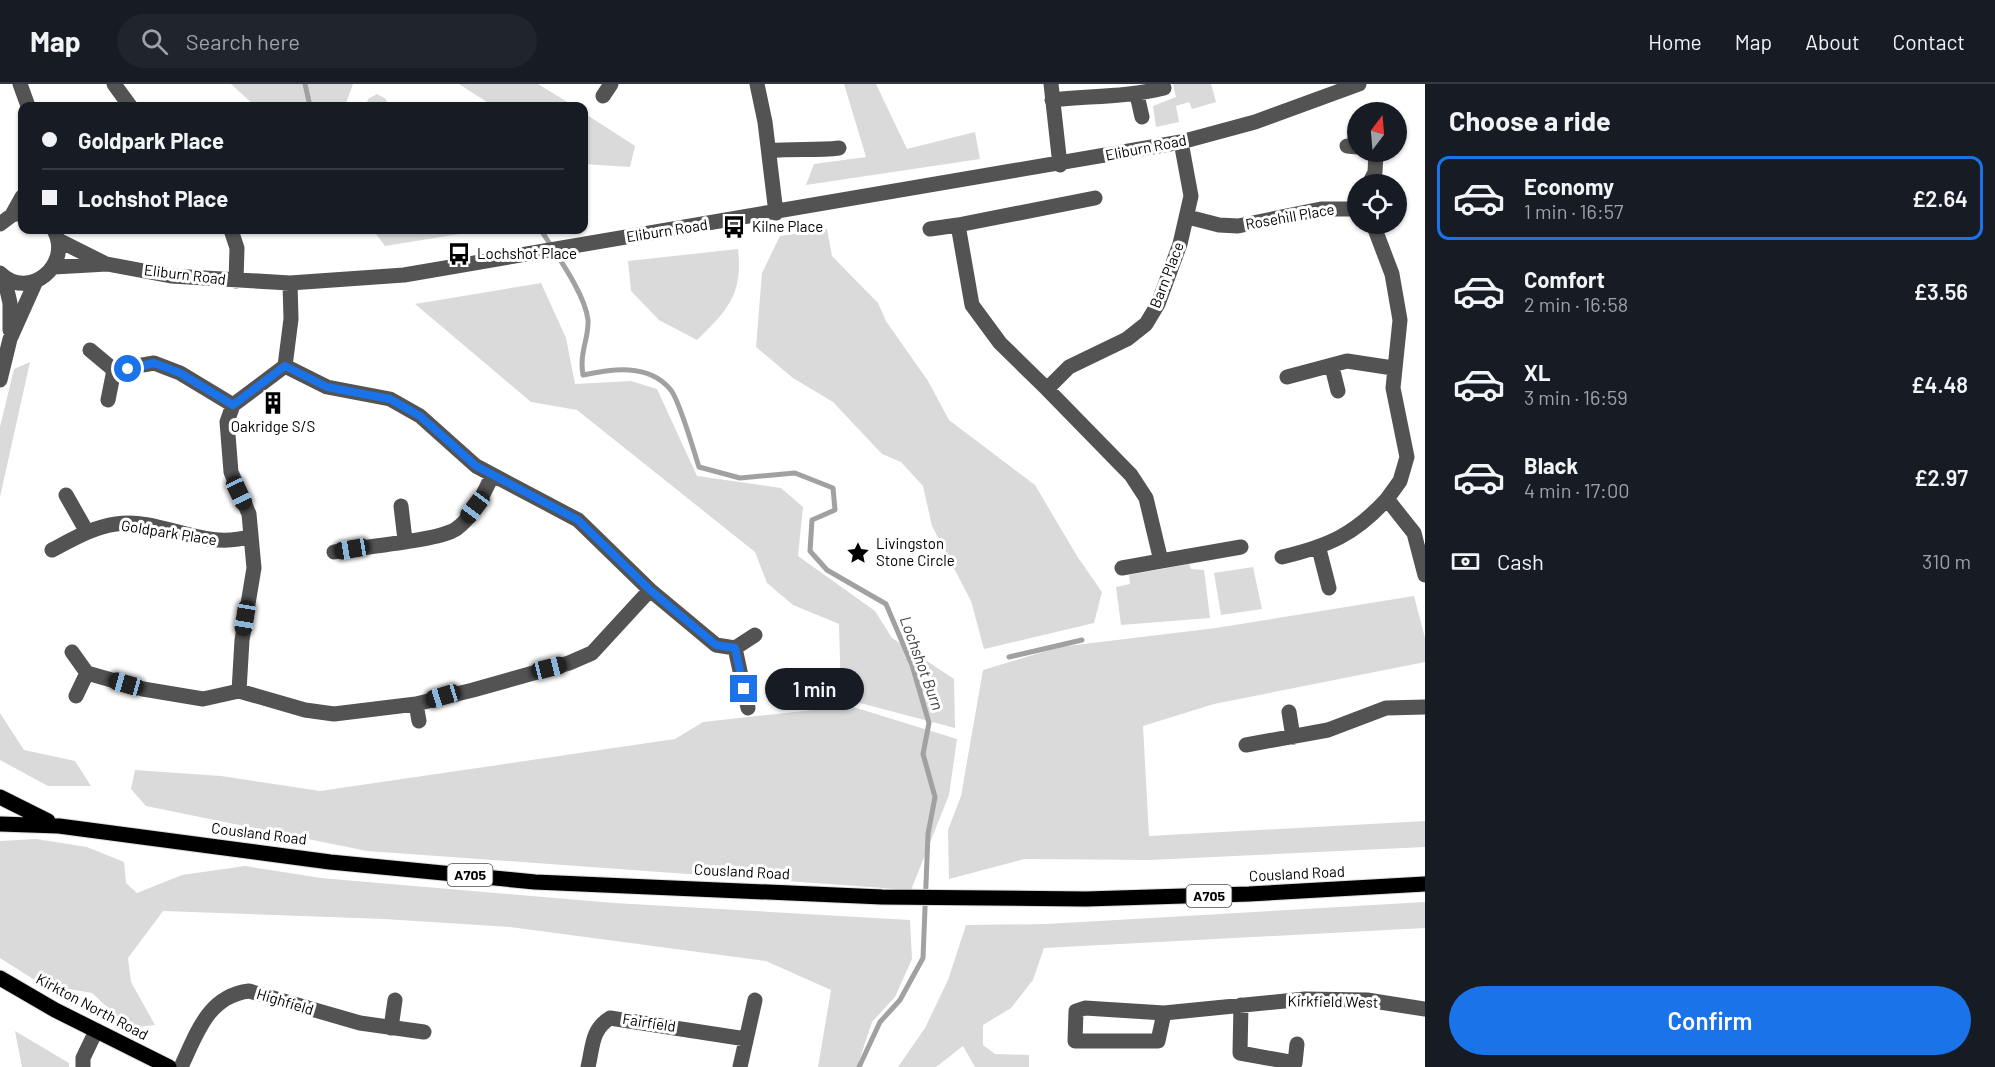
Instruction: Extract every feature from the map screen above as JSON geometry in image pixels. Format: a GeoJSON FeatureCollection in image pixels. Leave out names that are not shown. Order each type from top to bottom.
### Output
{"type":"FeatureCollection","features":[{"type":"Feature","properties":{"kind":"main road","name":"Cousland Road"},"geometry":{"type":"LineString","coordinates":[[0,797],[59,826]]}},
{"type":"Feature","properties":{"kind":"main road","name":"Cousland Road"},"geometry":{"type":"LineString","coordinates":[[0,824],[59,826],[330,862],[535,882],[882,897],[993,900],[1249,894],[1425,885]]}},
{"type":"Feature","properties":{"kind":"main road","name":"Kirkton North Road"},"geometry":{"type":"LineString","coordinates":[[0,978],[96,1031],[169,1067]]}},
{"type":"Feature","properties":{"kind":"street"},"geometry":{"type":"LineString","coordinates":[[20,84],[27,102]]}},
{"type":"Feature","properties":{"kind":"street"},"geometry":{"type":"LineString","coordinates":[[114,84],[127,102]]}},
{"type":"Feature","properties":{"kind":"street"},"geometry":{"type":"LineString","coordinates":[[757,84],[769,151],[776,213]]}},
{"type":"Feature","properties":{"kind":"street"},"geometry":{"type":"LineString","coordinates":[[1051,84],[1060,165]]}},
{"type":"Feature","properties":{"kind":"street","name":"Eliburn Road"},"geometry":{"type":"LineString","coordinates":[[54,267],[107,264],[171,276],[291,283],[404,275],[1060,165],[1181,142],[1255,122],[1359,84]]}},
{"type":"Feature","properties":{"kind":"street"},"geometry":{"type":"LineString","coordinates":[[1052,100],[1104,95],[1137,95],[1164,88]]}},
{"type":"Feature","properties":{"kind":"street"},"geometry":{"type":"LineString","coordinates":[[1137,95],[1142,117]]}},
{"type":"Feature","properties":{"kind":"street","name":"Barn Place"},"geometry":{"type":"LineString","coordinates":[[1047,389],[1069,367],[1127,339],[1146,324],[1158,304],[1188,217],[1191,196],[1181,142]]}},
{"type":"Feature","properties":{"kind":"street"},"geometry":{"type":"LineString","coordinates":[[769,151],[788,149],[812,152],[839,148]]}},
{"type":"Feature","properties":{"kind":"street"},"geometry":{"type":"LineString","coordinates":[[930,229],[1095,198]]}},
{"type":"Feature","properties":{"kind":"street","name":"Rosehill Place"},"geometry":{"type":"LineString","coordinates":[[1188,217],[1218,225],[1238,226],[1321,208],[1347,209]]}},
{"type":"Feature","properties":{"kind":"street"},"geometry":{"type":"LineString","coordinates":[[958,225],[972,305],[1000,343],[1131,475],[1146,498],[1161,561]]}},
{"type":"Feature","properties":{"kind":"street"},"geometry":{"type":"LineString","coordinates":[[232,234],[237,248],[236,281]]}},
{"type":"Feature","properties":{"kind":"street"},"geometry":{"type":"LineString","coordinates":[[1282,557],[1319,549],[1351,532],[1387,499],[1400,481],[1407,458],[1393,388],[1393,368],[1400,320],[1398,301],[1392,274],[1377,234]]}},
{"type":"Feature","properties":{"kind":"street"},"geometry":{"type":"LineString","coordinates":[[0,380],[10,339],[36,281],[54,267],[59,254],[56,235]]}},
{"type":"Feature","properties":{"kind":"street","name":"Eliburn Road"},"geometry":{"type":"LineString","coordinates":[[56,235],[107,264]]}},
{"type":"Feature","properties":{"kind":"street"},"geometry":{"type":"LineString","coordinates":[[2,275],[20,283],[36,281]]}},
{"type":"Feature","properties":{"kind":"street"},"geometry":{"type":"LineString","coordinates":[[2,275],[10,303],[10,339]]}},
{"type":"Feature","properties":{"kind":"street"},"geometry":{"type":"LineString","coordinates":[[239,691],[242,640],[254,568],[249,514],[231,472],[227,449],[227,422],[233,405],[285,366],[291,319],[291,283]]}},
{"type":"Feature","properties":{"kind":"street"},"geometry":{"type":"LineString","coordinates":[[90,350],[114,370],[154,363],[180,373],[233,405]]}},
{"type":"Feature","properties":{"kind":"street"},"geometry":{"type":"LineString","coordinates":[[1287,377],[1347,362],[1393,368]]}},
{"type":"Feature","properties":{"kind":"street"},"geometry":{"type":"LineString","coordinates":[[285,366],[327,387],[390,399],[420,416],[445,441],[492,476],[578,520],[650,590],[716,645],[735,648],[755,635]]}},
{"type":"Feature","properties":{"kind":"street"},"geometry":{"type":"LineString","coordinates":[[1332,367],[1338,391]]}},
{"type":"Feature","properties":{"kind":"street"},"geometry":{"type":"LineString","coordinates":[[108,400],[114,370]]}},
{"type":"Feature","properties":{"kind":"street"},"geometry":{"type":"LineString","coordinates":[[334,552],[438,537],[454,530],[475,507],[492,476]]}},
{"type":"Feature","properties":{"kind":"street"},"geometry":{"type":"LineString","coordinates":[[66,495],[87,532]]}},
{"type":"Feature","properties":{"kind":"street"},"geometry":{"type":"LineString","coordinates":[[1387,499],[1414,533],[1425,575]]}},
{"type":"Feature","properties":{"kind":"street"},"geometry":{"type":"LineString","coordinates":[[401,506],[405,540]]}},
{"type":"Feature","properties":{"kind":"street","name":"Goldpark Place"},"geometry":{"type":"LineString","coordinates":[[52,550],[87,532],[117,523],[142,525],[196,538],[232,542],[251,536]]}},
{"type":"Feature","properties":{"kind":"street"},"geometry":{"type":"LineString","coordinates":[[1122,568],[1241,547]]}},
{"type":"Feature","properties":{"kind":"street"},"geometry":{"type":"LineString","coordinates":[[1319,549],[1329,588]]}},
{"type":"Feature","properties":{"kind":"street"},"geometry":{"type":"LineString","coordinates":[[72,652],[87,673],[143,689],[203,699],[239,691],[305,710],[334,714],[416,704],[569,663],[592,653],[650,590]]}},
{"type":"Feature","properties":{"kind":"street"},"geometry":{"type":"LineString","coordinates":[[735,648],[748,708]]}},
{"type":"Feature","properties":{"kind":"street"},"geometry":{"type":"LineString","coordinates":[[76,696],[87,673]]}},
{"type":"Feature","properties":{"kind":"street"},"geometry":{"type":"LineString","coordinates":[[416,704],[419,721]]}},
{"type":"Feature","properties":{"kind":"street"},"geometry":{"type":"LineString","coordinates":[[1246,745],[1329,730],[1386,708],[1425,707]]}},
{"type":"Feature","properties":{"kind":"street"},"geometry":{"type":"LineString","coordinates":[[1289,712],[1293,737]]}},
{"type":"Feature","properties":{"kind":"street","name":"Highfield"},"geometry":{"type":"LineString","coordinates":[[181,1067],[212,1010],[234,993],[249,991],[360,1023],[424,1032]]}},
{"type":"Feature","properties":{"kind":"street","name":"Kirkfield West"},"geometry":{"type":"LineString","coordinates":[[1164,1012],[1158,1041],[1075,1041],[1076,1011],[1084,1008],[1164,1012],[1305,999],[1367,1000],[1425,1009]]}},
{"type":"Feature","properties":{"kind":"street"},"geometry":{"type":"LineString","coordinates":[[391,1028],[395,1000]]}},
{"type":"Feature","properties":{"kind":"street"},"geometry":{"type":"LineString","coordinates":[[740,1067],[754,1000]]}},
{"type":"Feature","properties":{"kind":"street"},"geometry":{"type":"LineString","coordinates":[[1241,1005],[1239,1060],[1295,1063],[1297,1044]]}},
{"type":"Feature","properties":{"kind":"street","name":"Fairfield"},"geometry":{"type":"LineString","coordinates":[[588,1067],[593,1037],[599,1024],[610,1018],[746,1039]]}},
{"type":"Feature","properties":{"kind":"street"},"geometry":{"type":"LineString","coordinates":[[83,1067],[83,1058],[96,1031]]}},
{"type":"Feature","properties":{"kind":"shaded area"},"geometry":{"type":"Polygon","coordinates":[[[231,84],[353,84],[346,102],[251,102],[231,84]]]}},
{"type":"Feature","properties":{"kind":"shaded area"},"geometry":{"type":"Polygon","coordinates":[[[459,84],[538,84],[567,102],[487,102],[459,84]]]}},
{"type":"Feature","properties":{"kind":"shaded area"},"geometry":{"type":"Polygon","coordinates":[[[844,84],[876,84],[907,149],[975,132],[980,159],[806,185],[814,164],[866,157],[844,84]]]}},
{"type":"Feature","properties":{"kind":"shaded area"},"geometry":{"type":"Polygon","coordinates":[[[1173,84],[1211,84],[1216,102],[1192,109],[1189,102],[1176,106],[1179,122],[1156,127],[1153,106],[1176,97],[1173,84]]]}},
{"type":"Feature","properties":{"kind":"shaded area"},"geometry":{"type":"Polygon","coordinates":[[[377,94],[387,102],[367,102],[377,94]]]}},
{"type":"Feature","properties":{"kind":"shaded area"},"geometry":{"type":"Polygon","coordinates":[[[588,116],[635,146],[630,167],[588,164],[588,116]]]}},
{"type":"Feature","properties":{"kind":"shaded area"},"geometry":{"type":"Polygon","coordinates":[[[827,229],[832,256],[878,303],[886,321],[928,381],[949,420],[1035,485],[1077,556],[1102,592],[1094,623],[984,649],[971,601],[932,526],[923,486],[901,462],[882,454],[833,402],[793,378],[756,347],[762,273],[780,236],[827,229]]]}},
{"type":"Feature","properties":{"kind":"shaded area"},"geometry":{"type":"Polygon","coordinates":[[[376,234],[459,234],[385,246],[376,234]]]}},
{"type":"Feature","properties":{"kind":"shaded area"},"geometry":{"type":"Polygon","coordinates":[[[738,249],[738,278],[731,300],[725,310],[697,340],[659,320],[631,291],[628,261],[738,249]]]}},
{"type":"Feature","properties":{"kind":"shaded area"},"geometry":{"type":"Polygon","coordinates":[[[541,283],[566,338],[575,384],[631,381],[657,389],[697,476],[781,488],[803,507],[798,556],[875,611],[892,638],[954,679],[955,728],[841,698],[839,624],[793,605],[767,583],[755,552],[577,410],[531,402],[415,304],[541,283]]]}},
{"type":"Feature","properties":{"kind":"shaded area"},"geometry":{"type":"Polygon","coordinates":[[[30,362],[0,497],[0,427],[14,369],[30,362]]]}},
{"type":"Feature","properties":{"kind":"shaded area"},"geometry":{"type":"Polygon","coordinates":[[[1189,564],[1191,569],[1204,570],[1210,618],[1121,625],[1116,587],[1130,584],[1129,575],[1189,564]]]}},
{"type":"Feature","properties":{"kind":"shaded area"},"geometry":{"type":"Polygon","coordinates":[[[1253,567],[1262,609],[1221,615],[1214,573],[1253,567]]]}},
{"type":"Feature","properties":{"kind":"shaded area"},"geometry":{"type":"Polygon","coordinates":[[[1414,596],[1425,638],[1425,662],[1214,704],[1143,726],[1149,836],[1425,821],[1425,847],[1150,860],[1025,859],[949,879],[948,830],[961,796],[983,670],[1059,647],[1216,628],[1414,596]]]}},
{"type":"Feature","properties":{"kind":"shaded area"},"geometry":{"type":"Polygon","coordinates":[[[850,706],[957,739],[949,795],[911,890],[367,851],[146,806],[131,789],[135,770],[221,776],[320,791],[675,739],[703,722],[850,706]]]}},
{"type":"Feature","properties":{"kind":"shaded area"},"geometry":{"type":"Polygon","coordinates":[[[0,713],[24,750],[75,761],[91,786],[48,786],[0,760],[0,713]]]}},
{"type":"Feature","properties":{"kind":"shaded area"},"geometry":{"type":"Polygon","coordinates":[[[36,839],[87,847],[124,862],[126,883],[137,893],[182,875],[245,866],[321,878],[614,903],[910,920],[912,959],[895,997],[872,1022],[857,1067],[818,1067],[831,990],[766,961],[510,927],[384,919],[163,911],[128,958],[131,982],[155,1025],[130,1028],[92,993],[41,984],[0,958],[0,841],[36,839]]]}},
{"type":"Feature","properties":{"kind":"shaded area"},"geometry":{"type":"Polygon","coordinates":[[[1425,902],[1425,928],[1044,948],[1033,980],[1011,1008],[983,1025],[983,1045],[995,1054],[1029,1055],[1029,1067],[975,1067],[963,1046],[936,1067],[898,1067],[925,1028],[948,980],[966,925],[1047,924],[1425,902]]]}},
{"type":"Feature","properties":{"kind":"shaded area"},"geometry":{"type":"Polygon","coordinates":[[[15,1031],[69,1063],[69,1067],[22,1067],[15,1031]]]}},
{"type":"Feature","properties":{"kind":"waterway","name":"Lochshot Burn"},"geometry":{"type":"LineString","coordinates":[[305,84],[309,102]]}},
{"type":"Feature","properties":{"kind":"waterway","name":"Lochshot Burn"},"geometry":{"type":"LineString","coordinates":[[544,234],[569,274],[586,309],[588,327],[582,359],[583,375],[629,370],[651,375],[661,381],[674,394],[678,403],[699,467],[740,478],[795,473],[833,488],[835,510],[812,520],[810,551],[827,570],[886,604],[912,665],[929,723],[923,754],[935,797],[928,834],[923,958],[900,1000],[880,1022],[859,1067]]}},
{"type":"Feature","properties":{"kind":"waterway"},"geometry":{"type":"LineString","coordinates":[[1009,657],[1082,640]]}},
{"type":"Feature","properties":{"kind":"waterway"},"geometry":{"type":"LineString","coordinates":[[919,689],[933,681]]}},
{"type":"Feature","properties":{"kind":"place","name":"Kilne Place"},"geometry":{"type":"Point","coordinates":[734,227]}},
{"type":"Feature","properties":{"kind":"place","name":"Lochshot Place"},"geometry":{"type":"Point","coordinates":[459,254]}},
{"type":"Feature","properties":{"kind":"place","name":"Oakridge S/S"},"geometry":{"type":"Point","coordinates":[273,403]}},
{"type":"Feature","properties":{"kind":"place","name":"Livingston Stone Circle"},"geometry":{"type":"Point","coordinates":[858,553]}},
{"type":"Feature","properties":{"kind":"route"},"geometry":{"type":"LineString","coordinates":[[128,369],[154,363],[180,373],[233,405],[285,366],[327,387],[390,399],[420,416],[445,441],[476,466],[578,520],[650,590],[676,609],[716,645],[735,648],[744,689]]}}]}
